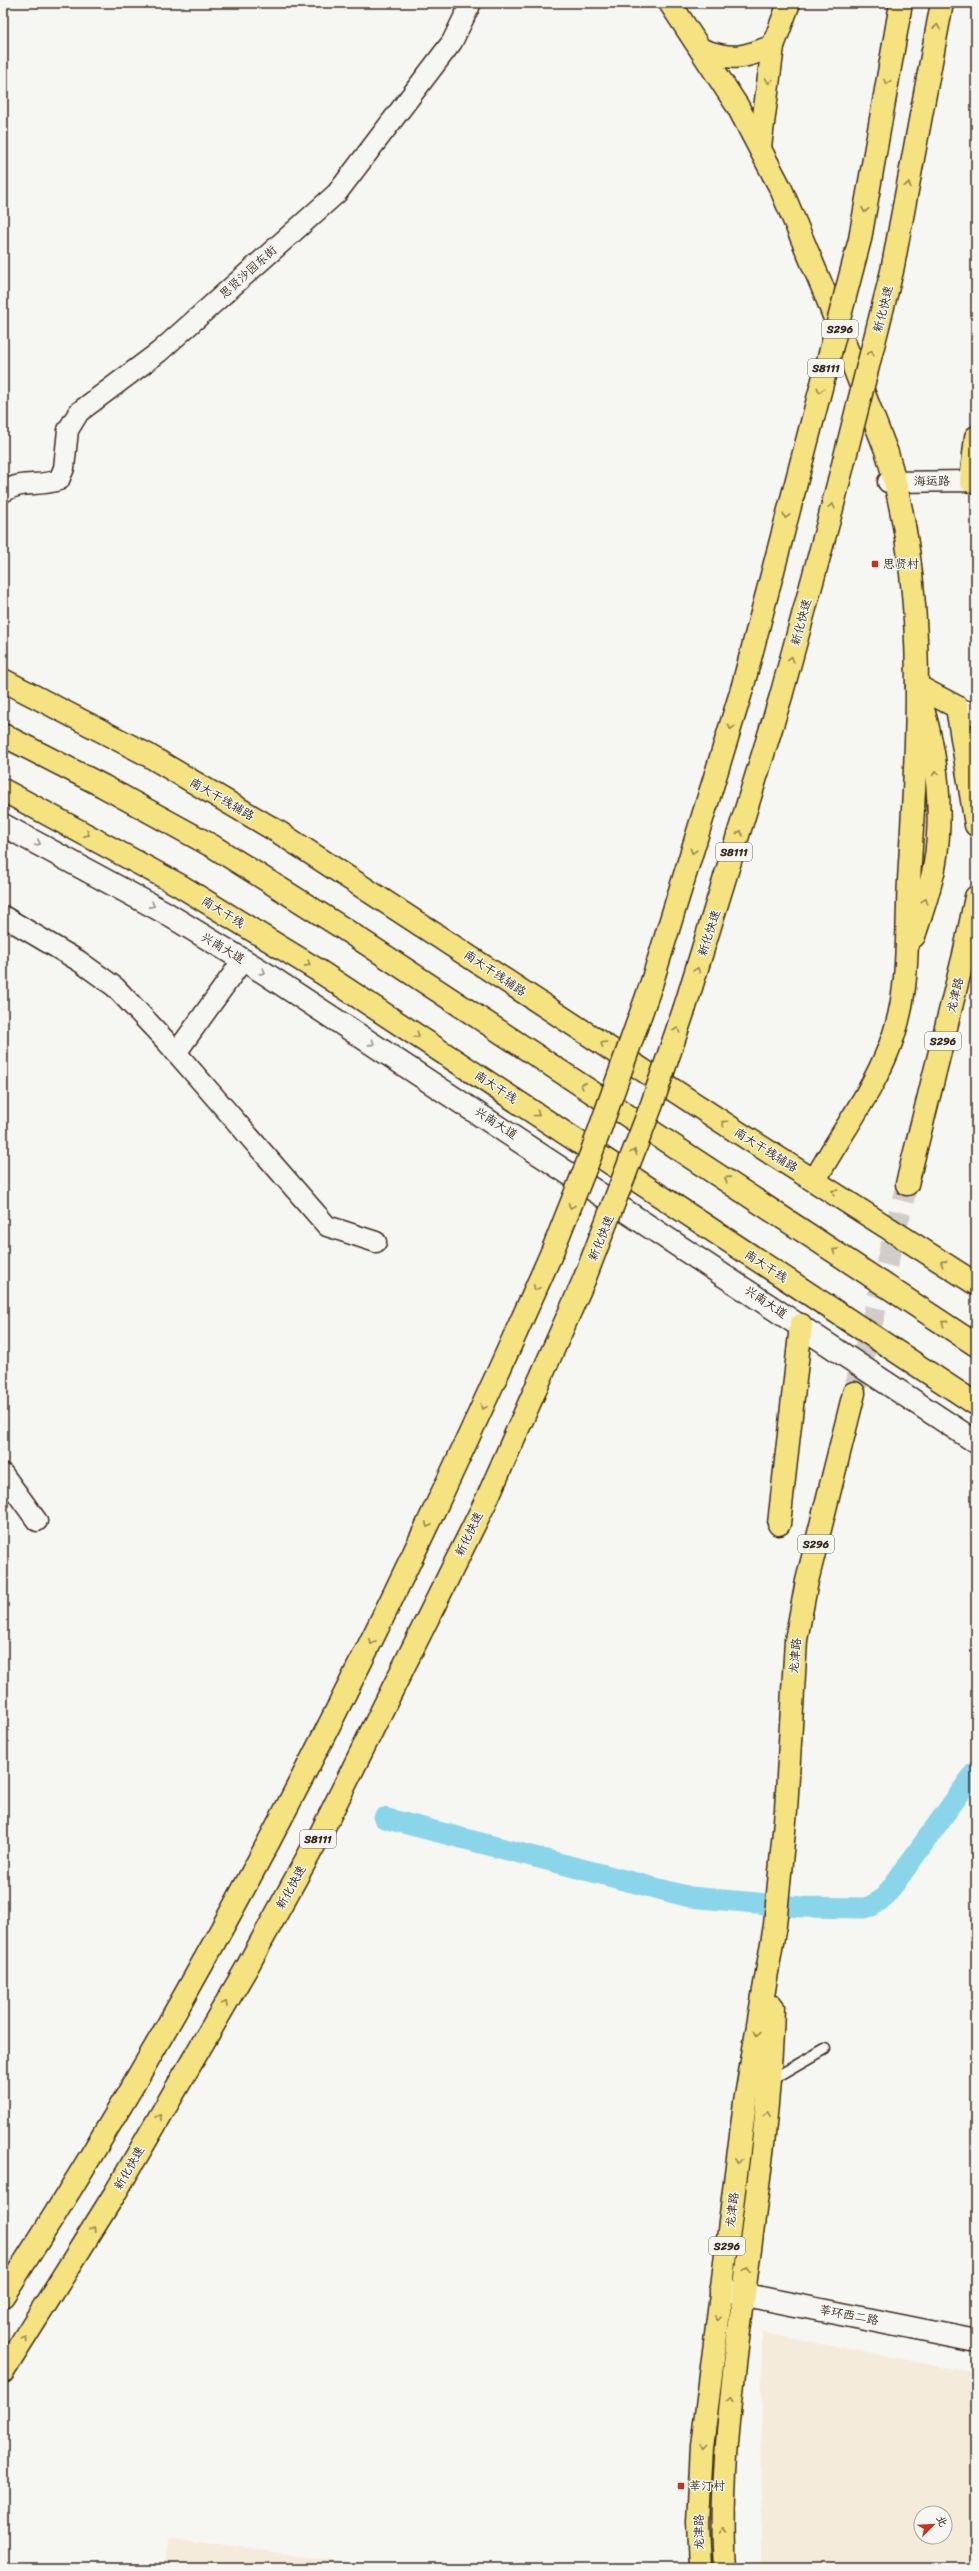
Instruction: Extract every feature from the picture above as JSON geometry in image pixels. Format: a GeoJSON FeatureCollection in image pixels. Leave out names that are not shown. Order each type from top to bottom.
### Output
{"type":"FeatureCollection","features":[{"type":"Feature","properties":{"kind":"main road","name":"S296"},"geometry":{"type":"LineString","coordinates":[[670,3],[702,50],[760,147],[799,229],[878,425],[911,562],[916,608],[917,686]]}},
{"type":"Feature","properties":{"kind":"main road"},"geometry":{"type":"LineString","coordinates":[[760,147],[773,46],[789,3]]}},
{"type":"Feature","properties":{"kind":"main road","name":"S8111"},"geometry":{"type":"LineString","coordinates":[[3,2296],[163,2033],[230,1914],[321,1743],[432,1517],[552,1252],[591,1154],[650,985],[742,689],[860,239],[901,3]]}},
{"type":"Feature","properties":{"kind":"main road","name":"新化快速"},"geometry":{"type":"LineString","coordinates":[[3,2372],[114,2195],[246,1969],[322,1831],[486,1501],[584,1280],[649,1111],[684,1007],[781,696],[830,516],[892,271],[942,3]]}},
{"type":"Feature","properties":{"kind":"main road"},"geometry":{"type":"LineString","coordinates":[[702,50],[723,58],[747,57],[773,46]]}},
{"type":"Feature","properties":{"kind":"main road"},"geometry":{"type":"LineString","coordinates":[[974,482],[976,437]]}},
{"type":"Feature","properties":{"kind":"main road","name":"南大干线辅路"},"geometry":{"type":"LineString","coordinates":[[3,680],[146,754],[280,833],[976,1284]]}},
{"type":"Feature","properties":{"kind":"main road"},"geometry":{"type":"LineString","coordinates":[[917,686],[966,711],[976,825]]}},
{"type":"Feature","properties":{"kind":"main road"},"geometry":{"type":"LineString","coordinates":[[815,1180],[861,1104],[886,1056],[900,1013],[905,965],[932,879],[937,829],[937,775],[933,746],[917,686]]}},
{"type":"Feature","properties":{"kind":"main road"},"geometry":{"type":"LineString","coordinates":[[3,735],[103,786],[227,855],[344,929],[976,1345]]}},
{"type":"Feature","properties":{"kind":"main road","name":"南大干线"},"geometry":{"type":"LineString","coordinates":[[3,790],[179,885],[316,969],[976,1404]]}},
{"type":"Feature","properties":{"kind":"main road","name":"兴南大道"},"geometry":{"type":"LineString","coordinates":[[3,825],[164,912],[243,960],[451,1094],[976,1442]]}},
{"type":"Feature","properties":{"kind":"main road","name":"龙津路"},"geometry":{"type":"LineString","coordinates":[[907,1184],[964,955],[976,897]]}},
{"type":"Feature","properties":{"kind":"main road"},"geometry":{"type":"LineString","coordinates":[[779,1524],[801,1325]]}},
{"type":"Feature","properties":{"kind":"main road","name":"龙津路"},"geometry":{"type":"LineString","coordinates":[[725,2568],[722,2536],[725,2462],[744,2294],[771,2080],[776,1925],[780,1885],[794,1666],[800,1612],[854,1393]]}},
{"type":"Feature","properties":{"kind":"main road","name":"龙津路"},"geometry":{"type":"LineString","coordinates":[[700,2568],[698,2522],[702,2447],[745,2102],[776,1925]]}},
{"type":"Feature","properties":{"kind":"main road","name":"莘环西二路"},"geometry":{"type":"LineString","coordinates":[[721,2290],[976,2341]]}},
{"type":"Feature","properties":{"kind":"street","name":"思贤沙园东街"},"geometry":{"type":"LineString","coordinates":[[3,492],[16,484],[47,484],[59,480],[64,468],[68,430],[78,412],[159,352],[337,193],[452,42],[471,3]]}},
{"type":"Feature","properties":{"kind":"street","name":"海运路"},"geometry":{"type":"LineString","coordinates":[[892,482],[974,482]]}},
{"type":"Feature","properties":{"kind":"street"},"geometry":{"type":"LineString","coordinates":[[3,916],[79,961],[115,987],[176,1053],[327,1226],[376,1242]]}},
{"type":"Feature","properties":{"kind":"street"},"geometry":{"type":"LineString","coordinates":[[176,1053],[243,960]]}},
{"type":"Feature","properties":{"kind":"street"},"geometry":{"type":"LineString","coordinates":[[3,1474],[38,1521]]}},
{"type":"Feature","properties":{"kind":"lane"},"geometry":{"type":"LineString","coordinates":[[771,2080],[825,2049]]}},
{"type":"Feature","properties":{"kind":"shaded area"},"geometry":{"type":"Polygon","coordinates":[[[762,2333],[976,2373],[976,2568],[761,2568],[762,2333]]]}},
{"type":"Feature","properties":{"kind":"shaded area"},"geometry":{"type":"Polygon","coordinates":[[[171,2537],[380,2568],[164,2568],[171,2537]]]}},
{"type":"Feature","properties":{"kind":"waterway"},"geometry":{"type":"LineString","coordinates":[[384,1818],[690,1897],[801,1907],[865,1908],[872,1906],[884,1898],[976,1771]]}},
{"type":"Feature","properties":{"kind":"tunnel"},"geometry":{"type":"LineString","coordinates":[[854,1393],[907,1184]]}},
{"type":"Feature","properties":{"kind":"place","name":"思贤村"},"geometry":{"type":"Point","coordinates":[875,564]}},
{"type":"Feature","properties":{"kind":"place","name":"莘汀村"},"geometry":{"type":"Point","coordinates":[681,2486]}}]}
